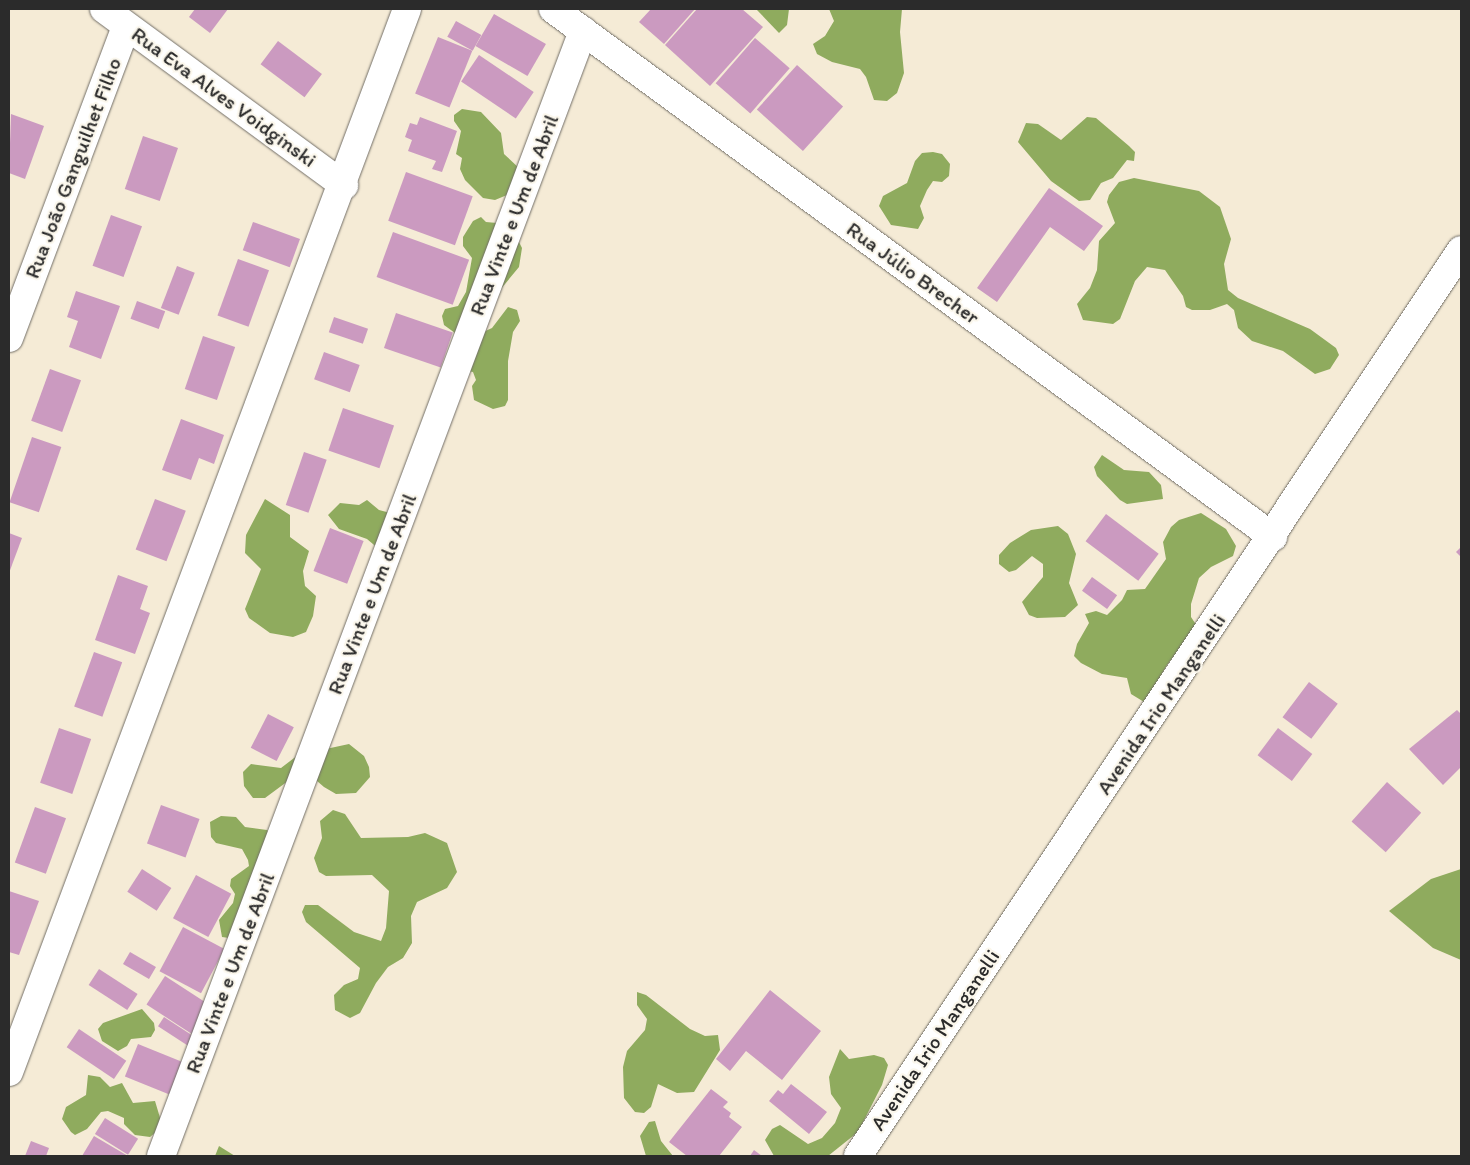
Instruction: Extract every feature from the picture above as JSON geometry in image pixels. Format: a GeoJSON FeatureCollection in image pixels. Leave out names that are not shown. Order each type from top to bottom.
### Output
{"type":"FeatureCollection","features":[{"type":"Feature","properties":{"kind":"street","name":"Rua Eva Alves Voidginski"},"geometry":{"type":"LineString","coordinates":[[104,9],[344,185]]}},
{"type":"Feature","properties":{"kind":"street"},"geometry":{"type":"LineString","coordinates":[[9,1072],[344,185],[407,9]]}},
{"type":"Feature","properties":{"kind":"street","name":"Rua Júlio Brecher"},"geometry":{"type":"LineString","coordinates":[[553,9],[1273,536]]}},
{"type":"Feature","properties":{"kind":"street","name":"Rua João Ganguilhet Filho"},"geometry":{"type":"LineString","coordinates":[[9,338],[126,26]]}},
{"type":"Feature","properties":{"kind":"street","name":"Rua Vinte e Um de Abril"},"geometry":{"type":"LineString","coordinates":[[162,1156],[583,31]]}},
{"type":"Feature","properties":{"kind":"street","name":"Avenida Irio Manganelli"},"geometry":{"type":"LineString","coordinates":[[858,1156],[1273,536],[1461,250]]}},
{"type":"Feature","properties":{"kind":"green space"},"geometry":{"type":"Polygon","coordinates":[[[756,9],[789,9],[787,25],[779,33],[756,9]]]}},
{"type":"Feature","properties":{"kind":"green space"},"geometry":{"type":"Polygon","coordinates":[[[829,9],[902,9],[900,32],[904,73],[897,93],[887,101],[874,100],[866,77],[860,69],[832,62],[817,54],[813,44],[825,36],[834,21],[829,9]]]}},
{"type":"Feature","properties":{"kind":"green space"},"geometry":{"type":"Polygon","coordinates":[[[462,109],[481,112],[501,133],[504,154],[519,168],[512,193],[495,200],[483,198],[465,180],[460,169],[462,158],[456,154],[461,131],[454,121],[454,115],[462,109]]]}},
{"type":"Feature","properties":{"kind":"green space"},"geometry":{"type":"Polygon","coordinates":[[[1087,117],[1096,118],[1135,152],[1134,161],[1127,160],[1113,178],[1101,183],[1090,200],[1079,201],[1051,181],[1018,142],[1026,123],[1038,124],[1061,140],[1087,117]]]}},
{"type":"Feature","properties":{"kind":"green space"},"geometry":{"type":"Polygon","coordinates":[[[933,152],[942,154],[950,164],[949,176],[942,182],[933,181],[927,190],[920,206],[924,218],[918,229],[891,225],[879,206],[883,196],[907,183],[915,161],[922,153],[933,152]]]}},
{"type":"Feature","properties":{"kind":"green space"},"geometry":{"type":"Polygon","coordinates":[[[1134,178],[1199,191],[1220,207],[1231,239],[1224,264],[1228,290],[1238,298],[1310,329],[1336,348],[1339,355],[1330,369],[1315,374],[1283,351],[1252,341],[1238,328],[1234,310],[1227,304],[1210,310],[1192,310],[1186,307],[1183,296],[1165,270],[1147,267],[1135,281],[1120,319],[1113,324],[1083,320],[1077,304],[1090,288],[1097,270],[1099,241],[1115,223],[1107,202],[1109,195],[1119,182],[1134,178]]]}},
{"type":"Feature","properties":{"kind":"green space"},"geometry":{"type":"Polygon","coordinates":[[[481,217],[486,222],[497,223],[518,240],[522,248],[519,267],[500,290],[481,333],[492,328],[508,307],[517,310],[520,321],[513,332],[508,361],[508,400],[505,406],[493,409],[474,400],[472,386],[476,380],[473,372],[463,370],[455,333],[444,325],[442,316],[445,309],[458,306],[466,292],[472,258],[463,246],[463,237],[473,221],[481,217]]]}},
{"type":"Feature","properties":{"kind":"green space"},"geometry":{"type":"Polygon","coordinates":[[[1102,455],[1124,470],[1149,472],[1161,485],[1163,499],[1127,504],[1120,500],[1097,476],[1094,467],[1102,455]]]}},
{"type":"Feature","properties":{"kind":"green space"},"geometry":{"type":"Polygon","coordinates":[[[265,499],[290,515],[290,537],[309,551],[303,571],[305,586],[316,596],[313,616],[306,632],[293,637],[270,633],[249,618],[245,609],[261,569],[245,553],[246,535],[265,499]]]}},
{"type":"Feature","properties":{"kind":"green space"},"geometry":{"type":"Polygon","coordinates":[[[367,500],[379,510],[398,515],[380,550],[367,539],[339,529],[328,515],[340,503],[359,505],[367,500]]]}},
{"type":"Feature","properties":{"kind":"green space"},"geometry":{"type":"Polygon","coordinates":[[[1201,513],[1226,529],[1236,546],[1233,556],[1211,567],[1199,578],[1191,604],[1191,617],[1197,626],[1187,647],[1177,652],[1167,665],[1160,677],[1165,685],[1149,705],[1131,694],[1127,678],[1102,674],[1081,663],[1074,656],[1077,644],[1089,623],[1085,614],[1096,611],[1107,615],[1122,600],[1127,590],[1145,589],[1166,559],[1163,542],[1171,527],[1179,520],[1201,513]]]}},
{"type":"Feature","properties":{"kind":"green space"},"geometry":{"type":"Polygon","coordinates":[[[1058,526],[1068,534],[1076,554],[1069,583],[1078,605],[1065,617],[1037,618],[1029,615],[1022,602],[1043,577],[1043,564],[1032,556],[1016,570],[1009,572],[999,564],[999,555],[1010,543],[1031,530],[1058,526]]]}},
{"type":"Feature","properties":{"kind":"green space"},"geometry":{"type":"Polygon","coordinates":[[[349,744],[364,756],[369,767],[370,777],[356,793],[336,794],[317,781],[313,768],[288,781],[265,798],[253,798],[244,786],[243,772],[251,764],[281,768],[298,755],[349,744]]]}},
{"type":"Feature","properties":{"kind":"green space"},"geometry":{"type":"Polygon","coordinates":[[[333,810],[345,814],[361,838],[408,837],[425,833],[447,843],[457,872],[447,888],[417,902],[411,916],[412,943],[403,958],[388,967],[376,983],[360,1013],[350,1018],[335,1010],[334,995],[344,985],[358,979],[360,968],[306,922],[302,912],[305,905],[318,905],[354,932],[381,941],[386,928],[389,891],[372,875],[326,876],[319,872],[314,858],[322,838],[320,821],[333,810]]]}},
{"type":"Feature","properties":{"kind":"green space"},"geometry":{"type":"Polygon","coordinates":[[[221,816],[236,817],[245,827],[267,830],[278,843],[229,938],[222,937],[219,920],[233,903],[235,894],[230,886],[231,879],[249,866],[242,849],[216,843],[211,837],[210,822],[221,816]]]}},
{"type":"Feature","properties":{"kind":"green space"},"geometry":{"type":"Polygon","coordinates":[[[1461,869],[1461,960],[1433,948],[1389,911],[1431,879],[1461,869]]]}},
{"type":"Feature","properties":{"kind":"green space"},"geometry":{"type":"Polygon","coordinates":[[[637,992],[646,995],[690,1029],[705,1036],[718,1035],[720,1050],[694,1092],[677,1093],[658,1084],[651,1107],[644,1113],[635,1112],[624,1098],[623,1067],[627,1051],[645,1030],[647,1019],[637,1005],[637,992]]]}},
{"type":"Feature","properties":{"kind":"green space"},"geometry":{"type":"Polygon","coordinates":[[[142,1009],[154,1023],[155,1030],[151,1037],[131,1039],[127,1046],[118,1051],[102,1041],[98,1029],[103,1023],[142,1009]]]}},
{"type":"Feature","properties":{"kind":"green space"},"geometry":{"type":"Polygon","coordinates":[[[840,1049],[849,1059],[874,1055],[884,1058],[888,1065],[882,1085],[858,1132],[828,1156],[774,1156],[765,1140],[772,1129],[780,1125],[808,1144],[822,1138],[835,1123],[841,1108],[831,1094],[829,1077],[840,1049]]]}},
{"type":"Feature","properties":{"kind":"green space"},"geometry":{"type":"Polygon","coordinates":[[[88,1075],[100,1077],[110,1087],[122,1083],[133,1103],[155,1101],[161,1121],[156,1132],[150,1137],[135,1135],[124,1124],[124,1118],[108,1111],[101,1112],[87,1129],[75,1135],[71,1132],[62,1119],[66,1107],[86,1095],[88,1075]]]}},
{"type":"Feature","properties":{"kind":"green space"},"geometry":{"type":"Polygon","coordinates":[[[655,1121],[661,1141],[673,1156],[646,1156],[640,1136],[649,1122],[655,1121]]]}},
{"type":"Feature","properties":{"kind":"green space"},"geometry":{"type":"Polygon","coordinates":[[[219,1146],[235,1156],[215,1156],[219,1146]]]}},
{"type":"Feature","properties":{"kind":"building"},"geometry":{"type":"Polygon","coordinates":[[[195,9],[228,9],[210,33],[189,17],[195,9]]]}},
{"type":"Feature","properties":{"kind":"building"},"geometry":{"type":"Polygon","coordinates":[[[651,9],[695,9],[664,44],[639,22],[651,9]]]}},
{"type":"Feature","properties":{"kind":"building"},"geometry":{"type":"Polygon","coordinates":[[[697,9],[742,9],[763,27],[710,86],[665,45],[697,9]]]}},
{"type":"Feature","properties":{"kind":"building"},"geometry":{"type":"Polygon","coordinates":[[[494,14],[546,44],[527,76],[476,46],[494,14]]]}},
{"type":"Feature","properties":{"kind":"building"},"geometry":{"type":"Polygon","coordinates":[[[456,21],[481,35],[473,51],[447,37],[456,21]]]}},
{"type":"Feature","properties":{"kind":"building"},"geometry":{"type":"Polygon","coordinates":[[[438,37],[472,51],[449,107],[415,94],[438,37]]]}},
{"type":"Feature","properties":{"kind":"building"},"geometry":{"type":"Polygon","coordinates":[[[755,38],[790,68],[750,113],[716,83],[755,38]]]}},
{"type":"Feature","properties":{"kind":"building"},"geometry":{"type":"Polygon","coordinates":[[[278,41],[322,74],[304,97],[261,64],[278,41]]]}},
{"type":"Feature","properties":{"kind":"building"},"geometry":{"type":"Polygon","coordinates":[[[479,55],[534,92],[516,118],[461,82],[479,55]]]}},
{"type":"Feature","properties":{"kind":"building"},"geometry":{"type":"Polygon","coordinates":[[[797,65],[843,106],[803,151],[757,110],[797,65]]]}},
{"type":"Feature","properties":{"kind":"building"},"geometry":{"type":"Polygon","coordinates":[[[11,114],[44,126],[25,179],[9,173],[11,114]]]}},
{"type":"Feature","properties":{"kind":"building"},"geometry":{"type":"Polygon","coordinates":[[[420,117],[457,131],[442,172],[432,169],[436,161],[408,151],[412,140],[405,137],[410,123],[417,125],[420,117]]]}},
{"type":"Feature","properties":{"kind":"building"},"geometry":{"type":"Polygon","coordinates":[[[143,136],[178,148],[160,201],[125,189],[143,136]]]}},
{"type":"Feature","properties":{"kind":"building"},"geometry":{"type":"Polygon","coordinates":[[[406,172],[473,196],[455,245],[388,221],[406,172]]]}},
{"type":"Feature","properties":{"kind":"building"},"geometry":{"type":"Polygon","coordinates":[[[1049,188],[1103,226],[1084,251],[1050,227],[997,302],[977,288],[1049,188]]]}},
{"type":"Feature","properties":{"kind":"building"},"geometry":{"type":"Polygon","coordinates":[[[111,215],[142,226],[124,277],[93,266],[111,215]]]}},
{"type":"Feature","properties":{"kind":"building"},"geometry":{"type":"Polygon","coordinates":[[[253,222],[300,239],[290,267],[243,250],[253,222]]]}},
{"type":"Feature","properties":{"kind":"building"},"geometry":{"type":"Polygon","coordinates":[[[393,232],[469,260],[453,305],[377,277],[393,232]]]}},
{"type":"Feature","properties":{"kind":"building"},"geometry":{"type":"Polygon","coordinates":[[[238,259],[269,270],[248,327],[217,315],[238,259]]]}},
{"type":"Feature","properties":{"kind":"building"},"geometry":{"type":"Polygon","coordinates":[[[177,266],[195,273],[179,315],[161,308],[177,266]]]}},
{"type":"Feature","properties":{"kind":"building"},"geometry":{"type":"Polygon","coordinates":[[[76,291],[120,306],[101,359],[69,347],[78,321],[67,317],[76,291]]]}},
{"type":"Feature","properties":{"kind":"building"},"geometry":{"type":"Polygon","coordinates":[[[137,301],[165,311],[159,329],[131,319],[137,301]]]}},
{"type":"Feature","properties":{"kind":"building"},"geometry":{"type":"Polygon","coordinates":[[[396,313],[453,333],[441,368],[384,348],[396,313]]]}},
{"type":"Feature","properties":{"kind":"building"},"geometry":{"type":"Polygon","coordinates":[[[334,317],[368,329],[363,344],[329,332],[334,317]]]}},
{"type":"Feature","properties":{"kind":"building"},"geometry":{"type":"Polygon","coordinates":[[[203,336],[235,347],[217,400],[185,389],[203,336]]]}},
{"type":"Feature","properties":{"kind":"building"},"geometry":{"type":"Polygon","coordinates":[[[324,352],[360,365],[350,392],[314,379],[324,352]]]}},
{"type":"Feature","properties":{"kind":"building"},"geometry":{"type":"Polygon","coordinates":[[[50,369],[81,380],[62,432],[31,421],[50,369]]]}},
{"type":"Feature","properties":{"kind":"building"},"geometry":{"type":"Polygon","coordinates":[[[343,408],[394,426],[379,468],[328,451],[343,408]]]}},
{"type":"Feature","properties":{"kind":"building"},"geometry":{"type":"Polygon","coordinates":[[[181,419],[224,435],[214,464],[199,458],[191,480],[162,470],[181,419]]]}},
{"type":"Feature","properties":{"kind":"building"},"geometry":{"type":"Polygon","coordinates":[[[32,437],[61,447],[39,512],[10,502],[32,437]]]}},
{"type":"Feature","properties":{"kind":"building"},"geometry":{"type":"Polygon","coordinates":[[[304,452],[327,460],[308,513],[286,505],[304,452]]]}},
{"type":"Feature","properties":{"kind":"building"},"geometry":{"type":"Polygon","coordinates":[[[155,499],[186,511],[166,561],[136,549],[155,499]]]}},
{"type":"Feature","properties":{"kind":"building"},"geometry":{"type":"Polygon","coordinates":[[[1106,514],[1159,554],[1138,581],[1086,541],[1106,514]]]}},
{"type":"Feature","properties":{"kind":"building"},"geometry":{"type":"Polygon","coordinates":[[[330,528],[364,541],[347,584],[314,571],[330,528]]]}},
{"type":"Feature","properties":{"kind":"building"},"geometry":{"type":"Polygon","coordinates":[[[9,533],[22,538],[9,573],[9,533]]]}},
{"type":"Feature","properties":{"kind":"building"},"geometry":{"type":"Polygon","coordinates":[[[1461,547],[1461,557],[1456,552],[1461,547]]]}},
{"type":"Feature","properties":{"kind":"building"},"geometry":{"type":"Polygon","coordinates":[[[118,575],[148,586],[140,609],[150,613],[135,654],[95,640],[118,575]]]}},
{"type":"Feature","properties":{"kind":"building"},"geometry":{"type":"Polygon","coordinates":[[[1092,577],[1117,595],[1107,609],[1082,591],[1092,577]]]}},
{"type":"Feature","properties":{"kind":"building"},"geometry":{"type":"Polygon","coordinates":[[[94,652],[122,662],[102,717],[74,707],[94,652]]]}},
{"type":"Feature","properties":{"kind":"building"},"geometry":{"type":"Polygon","coordinates":[[[1309,682],[1338,704],[1311,739],[1283,717],[1309,682]]]}},
{"type":"Feature","properties":{"kind":"building"},"geometry":{"type":"Polygon","coordinates":[[[1457,710],[1461,714],[1461,767],[1443,785],[1409,749],[1457,710]]]}},
{"type":"Feature","properties":{"kind":"building"},"geometry":{"type":"Polygon","coordinates":[[[268,714],[294,727],[277,761],[251,748],[268,714]]]}},
{"type":"Feature","properties":{"kind":"building"},"geometry":{"type":"Polygon","coordinates":[[[59,728],[91,739],[72,794],[40,783],[59,728]]]}},
{"type":"Feature","properties":{"kind":"building"},"geometry":{"type":"Polygon","coordinates":[[[1278,728],[1312,754],[1292,781],[1258,755],[1278,728]]]}},
{"type":"Feature","properties":{"kind":"building"},"geometry":{"type":"Polygon","coordinates":[[[1387,782],[1421,813],[1386,852],[1352,821],[1387,782]]]}},
{"type":"Feature","properties":{"kind":"building"},"geometry":{"type":"Polygon","coordinates":[[[161,805],[200,819],[186,858],[147,844],[161,805]]]}},
{"type":"Feature","properties":{"kind":"building"},"geometry":{"type":"Polygon","coordinates":[[[35,807],[66,818],[46,874],[15,862],[35,807]]]}},
{"type":"Feature","properties":{"kind":"building"},"geometry":{"type":"Polygon","coordinates":[[[142,869],[171,888],[157,911],[127,892],[142,869]]]}},
{"type":"Feature","properties":{"kind":"building"},"geometry":{"type":"Polygon","coordinates":[[[196,875],[231,894],[208,937],[173,918],[196,875]]]}},
{"type":"Feature","properties":{"kind":"building"},"geometry":{"type":"Polygon","coordinates":[[[9,891],[39,901],[19,955],[9,952],[9,891]]]}},
{"type":"Feature","properties":{"kind":"building"},"geometry":{"type":"Polygon","coordinates":[[[183,927],[224,949],[201,993],[160,971],[183,927]]]}},
{"type":"Feature","properties":{"kind":"building"},"geometry":{"type":"Polygon","coordinates":[[[130,952],[156,967],[149,979],[123,964],[130,952]]]}},
{"type":"Feature","properties":{"kind":"building"},"geometry":{"type":"Polygon","coordinates":[[[99,969],[138,994],[127,1010],[89,985],[99,969]]]}},
{"type":"Feature","properties":{"kind":"building"},"geometry":{"type":"Polygon","coordinates":[[[165,976],[211,1006],[193,1034],[146,1005],[165,976]]]}},
{"type":"Feature","properties":{"kind":"building"},"geometry":{"type":"Polygon","coordinates":[[[770,990],[821,1031],[782,1080],[746,1051],[730,1071],[716,1059],[770,990]]]}},
{"type":"Feature","properties":{"kind":"building"},"geometry":{"type":"Polygon","coordinates":[[[164,1017],[201,1041],[195,1050],[158,1026],[164,1017]]]}},
{"type":"Feature","properties":{"kind":"building"},"geometry":{"type":"Polygon","coordinates":[[[79,1029],[126,1061],[114,1079],[67,1047],[79,1029]]]}},
{"type":"Feature","properties":{"kind":"building"},"geometry":{"type":"Polygon","coordinates":[[[138,1044],[183,1062],[169,1094],[125,1076],[138,1044]]]}},
{"type":"Feature","properties":{"kind":"building"},"geometry":{"type":"Polygon","coordinates":[[[791,1084],[827,1112],[809,1134],[769,1101],[778,1090],[783,1094],[791,1084]]]}},
{"type":"Feature","properties":{"kind":"building"},"geometry":{"type":"Polygon","coordinates":[[[711,1089],[728,1102],[723,1107],[731,1113],[729,1117],[742,1127],[719,1156],[687,1156],[669,1142],[711,1089]]]}},
{"type":"Feature","properties":{"kind":"building"},"geometry":{"type":"Polygon","coordinates":[[[105,1118],[138,1139],[128,1155],[95,1134],[105,1118]]]}},
{"type":"Feature","properties":{"kind":"building"},"geometry":{"type":"Polygon","coordinates":[[[94,1136],[128,1156],[82,1156],[94,1136]]]}},
{"type":"Feature","properties":{"kind":"building"},"geometry":{"type":"Polygon","coordinates":[[[31,1141],[49,1148],[46,1156],[25,1156],[31,1141]]]}},
{"type":"Feature","properties":{"kind":"building"},"geometry":{"type":"Polygon","coordinates":[[[754,1150],[762,1156],[750,1156],[754,1150]]]}}]}
